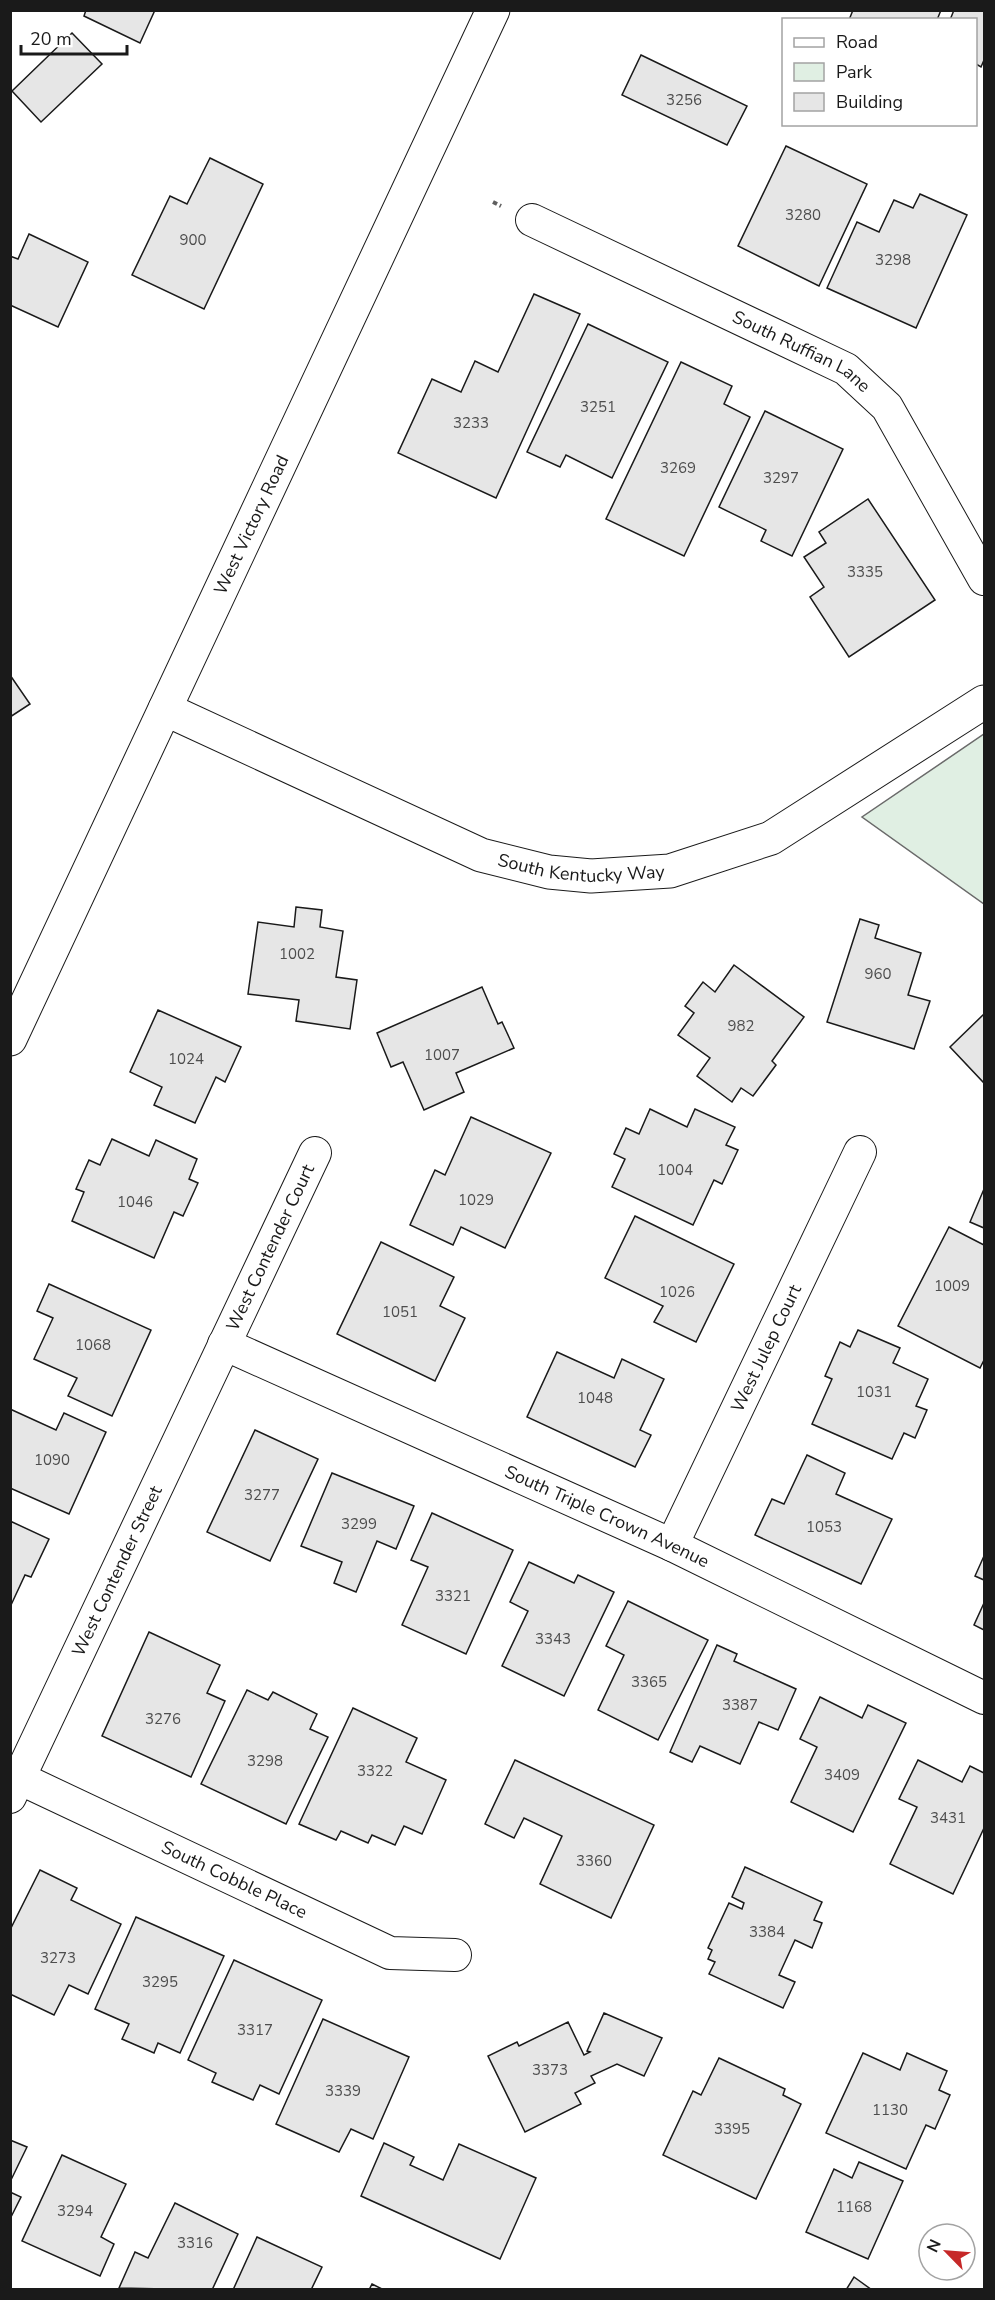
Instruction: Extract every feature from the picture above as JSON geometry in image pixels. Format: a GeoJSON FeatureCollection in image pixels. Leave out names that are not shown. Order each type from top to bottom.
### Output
{"type":"FeatureCollection","features":[{"type":"Feature","properties":{"kind":"main road","name":"West Victory Road"},"geometry":{"type":"LineString","coordinates":[[10,1039],[493,10]]}},
{"type":"Feature","properties":{"kind":"main road","name":"South Kentucky Way"},"geometry":{"type":"LineString","coordinates":[[165,709],[481,855],[549,872],[591,876],[670,871],[771,838],[984,702]]}},
{"type":"Feature","properties":{"kind":"street","name":"South Ruffian Lane"},"geometry":{"type":"LineString","coordinates":[[532,220],[846,369],[887,407],[984,579]]}},
{"type":"Feature","properties":{"kind":"street","name":"West Julep Court"},"geometry":{"type":"LineString","coordinates":[[672,1545],[860,1152]]}},
{"type":"Feature","properties":{"kind":"street","name":"West Contender Court"},"geometry":{"type":"LineString","coordinates":[[224,1344],[315,1153]]}},
{"type":"Feature","properties":{"kind":"street","name":"South Triple Crown Avenue"},"geometry":{"type":"LineString","coordinates":[[224,1344],[672,1545],[984,1698]]}},
{"type":"Feature","properties":{"kind":"street","name":"West Contender Street"},"geometry":{"type":"LineString","coordinates":[[15,1787],[224,1344]]}},
{"type":"Feature","properties":{"kind":"street","name":"South Cobble Place"},"geometry":{"type":"LineString","coordinates":[[15,1787],[390,1953],[455,1955]]}},
{"type":"Feature","properties":{"kind":"green space"},"geometry":{"type":"Polygon","coordinates":[[[984,734],[984,904],[862,817],[984,734]]]}},
{"type":"Feature","properties":{"kind":"building"},"geometry":{"type":"Polygon","coordinates":[[[86,10],[155,10],[140,43],[84,16],[86,10]]]}},
{"type":"Feature","properties":{"kind":"building"},"geometry":{"type":"Polygon","coordinates":[[[853,10],[941,10],[938,18],[850,18],[853,10]]]}},
{"type":"Feature","properties":{"kind":"building"},"geometry":{"type":"Polygon","coordinates":[[[954,10],[984,10],[984,60],[981,67],[977,65],[977,18],[951,18],[954,10]]]}},
{"type":"Feature","properties":{"kind":"building"},"geometry":{"type":"Polygon","coordinates":[[[72,33],[102,64],[41,122],[12,91],[72,33]]]}},
{"type":"Feature","properties":{"kind":"building"},"geometry":{"type":"Polygon","coordinates":[[[641,55],[747,106],[727,145],[622,95],[641,55]]]}},
{"type":"Feature","properties":{"kind":"building"},"geometry":{"type":"Polygon","coordinates":[[[786,146],[867,184],[819,286],[738,246],[786,146]]]}},
{"type":"Feature","properties":{"kind":"building"},"geometry":{"type":"Polygon","coordinates":[[[210,158],[263,184],[204,309],[132,275],[170,196],[187,204],[210,158]]]}},
{"type":"Feature","properties":{"kind":"building"},"geometry":{"type":"Polygon","coordinates":[[[920,194],[967,215],[916,328],[827,288],[857,222],[879,232],[894,200],[913,208],[920,194]]]}},
{"type":"Feature","properties":{"kind":"building"},"geometry":{"type":"Polygon","coordinates":[[[29,234],[88,262],[58,327],[10,305],[10,256],[18,259],[29,234]]]}},
{"type":"Feature","properties":{"kind":"building"},"geometry":{"type":"Polygon","coordinates":[[[534,294],[580,314],[496,498],[398,453],[432,379],[461,392],[475,361],[498,372],[534,294]]]}},
{"type":"Feature","properties":{"kind":"building"},"geometry":{"type":"Polygon","coordinates":[[[588,324],[668,362],[612,478],[566,455],[560,467],[527,452],[588,324]]]}},
{"type":"Feature","properties":{"kind":"building"},"geometry":{"type":"Polygon","coordinates":[[[681,362],[732,386],[724,404],[750,417],[684,556],[606,519],[681,362]]]}},
{"type":"Feature","properties":{"kind":"building"},"geometry":{"type":"Polygon","coordinates":[[[765,411],[843,449],[792,556],[761,541],[766,530],[719,507],[765,411]]]}},
{"type":"Feature","properties":{"kind":"building"},"geometry":{"type":"Polygon","coordinates":[[[868,499],[935,600],[849,657],[810,597],[824,587],[804,557],[826,543],[819,532],[868,499]]]}},
{"type":"Feature","properties":{"kind":"building"},"geometry":{"type":"Polygon","coordinates":[[[10,675],[30,704],[10,717],[10,675]]]}},
{"type":"Feature","properties":{"kind":"building"},"geometry":{"type":"Polygon","coordinates":[[[296,907],[322,910],[320,927],[343,931],[336,977],[357,980],[350,1029],[296,1021],[299,1000],[248,994],[258,922],[294,927],[296,907]]]}},
{"type":"Feature","properties":{"kind":"building"},"geometry":{"type":"Polygon","coordinates":[[[860,919],[879,925],[875,938],[921,953],[908,995],[930,1001],[914,1049],[827,1022],[860,919]]]}},
{"type":"Feature","properties":{"kind":"building"},"geometry":{"type":"Polygon","coordinates":[[[734,965],[804,1017],[772,1061],[776,1065],[753,1096],[741,1088],[732,1102],[697,1076],[710,1058],[678,1035],[694,1013],[685,1006],[703,982],[715,992],[734,965]]]}},
{"type":"Feature","properties":{"kind":"building"},"geometry":{"type":"Polygon","coordinates":[[[482,987],[498,1024],[502,1022],[514,1048],[456,1073],[464,1092],[424,1110],[403,1062],[391,1067],[377,1033],[482,987]]]}},
{"type":"Feature","properties":{"kind":"building"},"geometry":{"type":"Polygon","coordinates":[[[158,1010],[241,1047],[225,1082],[216,1077],[195,1123],[154,1105],[162,1087],[130,1072],[158,1010]]]}},
{"type":"Feature","properties":{"kind":"building"},"geometry":{"type":"Polygon","coordinates":[[[984,1014],[984,1083],[950,1047],[984,1014]]]}},
{"type":"Feature","properties":{"kind":"building"},"geometry":{"type":"Polygon","coordinates":[[[650,1109],[687,1127],[695,1109],[735,1127],[726,1145],[738,1150],[722,1184],[714,1180],[693,1225],[612,1187],[625,1159],[614,1154],[626,1128],[639,1134],[650,1109]]]}},
{"type":"Feature","properties":{"kind":"building"},"geometry":{"type":"Polygon","coordinates":[[[471,1117],[551,1153],[505,1248],[461,1227],[453,1245],[410,1225],[435,1170],[445,1175],[471,1117]]]}},
{"type":"Feature","properties":{"kind":"building"},"geometry":{"type":"Polygon","coordinates":[[[112,1139],[149,1156],[156,1140],[197,1159],[189,1179],[198,1183],[183,1216],[174,1212],[154,1258],[72,1221],[84,1192],[76,1189],[89,1160],[100,1165],[112,1139]]]}},
{"type":"Feature","properties":{"kind":"building"},"geometry":{"type":"Polygon","coordinates":[[[984,1189],[984,1228],[970,1222],[984,1189]]]}},
{"type":"Feature","properties":{"kind":"building"},"geometry":{"type":"Polygon","coordinates":[[[635,1216],[734,1264],[696,1342],[654,1322],[663,1306],[605,1278],[635,1216]]]}},
{"type":"Feature","properties":{"kind":"building"},"geometry":{"type":"Polygon","coordinates":[[[949,1227],[984,1245],[984,1360],[980,1368],[898,1326],[949,1227]]]}},
{"type":"Feature","properties":{"kind":"building"},"geometry":{"type":"Polygon","coordinates":[[[381,1242],[454,1277],[440,1306],[465,1318],[435,1381],[337,1334],[381,1242]]]}},
{"type":"Feature","properties":{"kind":"building"},"geometry":{"type":"Polygon","coordinates":[[[49,1284],[151,1330],[112,1416],[68,1396],[77,1378],[34,1359],[53,1318],[37,1311],[49,1284]]]}},
{"type":"Feature","properties":{"kind":"building"},"geometry":{"type":"Polygon","coordinates":[[[858,1330],[900,1348],[893,1363],[928,1379],[916,1406],[927,1410],[915,1438],[904,1433],[892,1459],[812,1424],[832,1379],[825,1376],[840,1342],[850,1347],[858,1330]]]}},
{"type":"Feature","properties":{"kind":"building"},"geometry":{"type":"Polygon","coordinates":[[[557,1352],[614,1378],[622,1359],[664,1379],[640,1430],[651,1435],[635,1467],[527,1417],[557,1352]]]}},
{"type":"Feature","properties":{"kind":"building"},"geometry":{"type":"Polygon","coordinates":[[[10,1409],[56,1430],[64,1413],[106,1432],[69,1514],[10,1488],[10,1409]]]}},
{"type":"Feature","properties":{"kind":"building"},"geometry":{"type":"Polygon","coordinates":[[[255,1430],[318,1459],[270,1561],[207,1532],[255,1430]]]}},
{"type":"Feature","properties":{"kind":"building"},"geometry":{"type":"Polygon","coordinates":[[[807,1455],[845,1473],[836,1494],[892,1519],[861,1584],[755,1535],[772,1499],[784,1504],[807,1455]]]}},
{"type":"Feature","properties":{"kind":"building"},"geometry":{"type":"Polygon","coordinates":[[[332,1473],[414,1506],[396,1549],[377,1541],[356,1592],[334,1583],[342,1562],[301,1546],[332,1473]]]}},
{"type":"Feature","properties":{"kind":"building"},"geometry":{"type":"Polygon","coordinates":[[[432,1513],[513,1550],[466,1654],[402,1625],[428,1567],[411,1560],[432,1513]]]}},
{"type":"Feature","properties":{"kind":"building"},"geometry":{"type":"Polygon","coordinates":[[[10,1521],[49,1539],[31,1577],[25,1575],[11,1605],[10,1521]]]}},
{"type":"Feature","properties":{"kind":"building"},"geometry":{"type":"Polygon","coordinates":[[[984,1556],[984,1580],[975,1576],[984,1556]]]}},
{"type":"Feature","properties":{"kind":"building"},"geometry":{"type":"Polygon","coordinates":[[[529,1562],[574,1583],[578,1575],[614,1592],[564,1696],[502,1666],[528,1611],[510,1602],[529,1562]]]}},
{"type":"Feature","properties":{"kind":"building"},"geometry":{"type":"Polygon","coordinates":[[[628,1601],[708,1640],[658,1740],[598,1710],[624,1655],[606,1646],[628,1601]]]}},
{"type":"Feature","properties":{"kind":"building"},"geometry":{"type":"Polygon","coordinates":[[[984,1603],[984,1630],[974,1625],[984,1603]]]}},
{"type":"Feature","properties":{"kind":"building"},"geometry":{"type":"Polygon","coordinates":[[[149,1632],[220,1665],[207,1693],[225,1701],[191,1777],[102,1736],[149,1632]]]}},
{"type":"Feature","properties":{"kind":"building"},"geometry":{"type":"Polygon","coordinates":[[[717,1645],[737,1654],[734,1661],[796,1689],[778,1730],[759,1722],[740,1764],[700,1746],[692,1762],[670,1752],[717,1645]]]}},
{"type":"Feature","properties":{"kind":"building"},"geometry":{"type":"Polygon","coordinates":[[[247,1690],[268,1700],[273,1692],[317,1714],[310,1729],[328,1737],[286,1824],[201,1784],[247,1690]]]}},
{"type":"Feature","properties":{"kind":"building"},"geometry":{"type":"Polygon","coordinates":[[[820,1697],[862,1718],[868,1705],[906,1723],[853,1832],[791,1802],[817,1747],[800,1739],[820,1697]]]}},
{"type":"Feature","properties":{"kind":"building"},"geometry":{"type":"Polygon","coordinates":[[[353,1708],[417,1738],[406,1762],[446,1780],[422,1834],[404,1826],[395,1845],[372,1835],[368,1843],[341,1831],[336,1840],[299,1824],[353,1708]]]}},
{"type":"Feature","properties":{"kind":"building"},"geometry":{"type":"Polygon","coordinates":[[[515,1760],[654,1825],[611,1918],[540,1884],[562,1836],[524,1818],[514,1838],[485,1824],[515,1760]]]}},
{"type":"Feature","properties":{"kind":"building"},"geometry":{"type":"Polygon","coordinates":[[[918,1760],[962,1782],[970,1766],[984,1773],[984,1828],[953,1894],[890,1864],[917,1807],[899,1799],[918,1760]]]}},
{"type":"Feature","properties":{"kind":"building"},"geometry":{"type":"Polygon","coordinates":[[[745,1867],[822,1902],[814,1920],[822,1923],[812,1948],[795,1940],[779,1975],[795,1982],[783,2008],[709,1974],[715,1962],[708,1959],[712,1950],[708,1948],[729,1903],[742,1909],[744,1903],[732,1897],[745,1867]]]}},
{"type":"Feature","properties":{"kind":"building"},"geometry":{"type":"Polygon","coordinates":[[[40,1870],[77,1888],[71,1900],[121,1924],[88,1994],[69,1985],[54,2015],[10,1994],[10,1930],[40,1870]]]}},
{"type":"Feature","properties":{"kind":"building"},"geometry":{"type":"Polygon","coordinates":[[[136,1917],[224,1956],[180,2053],[158,2043],[154,2053],[122,2039],[129,2024],[95,2009],[136,1917]]]}},
{"type":"Feature","properties":{"kind":"building"},"geometry":{"type":"Polygon","coordinates":[[[234,1960],[322,2000],[279,2094],[260,2085],[253,2100],[212,2082],[216,2073],[188,2060],[234,1960]]]}},
{"type":"Feature","properties":{"kind":"building"},"geometry":{"type":"Polygon","coordinates":[[[604,2013],[662,2038],[644,2076],[617,2064],[591,2076],[595,2083],[575,2093],[581,2104],[525,2132],[488,2056],[517,2042],[519,2046],[568,2022],[584,2055],[590,2052],[587,2051],[604,2013]]]}},
{"type":"Feature","properties":{"kind":"building"},"geometry":{"type":"Polygon","coordinates":[[[323,2019],[409,2057],[373,2139],[351,2129],[339,2152],[276,2124],[323,2019]]]}},
{"type":"Feature","properties":{"kind":"building"},"geometry":{"type":"Polygon","coordinates":[[[863,2053],[900,2070],[907,2053],[947,2071],[939,2090],[950,2095],[935,2129],[926,2125],[906,2169],[826,2133],[863,2053]]]}},
{"type":"Feature","properties":{"kind":"building"},"geometry":{"type":"Polygon","coordinates":[[[719,2058],[785,2089],[783,2095],[801,2104],[756,2199],[663,2155],[693,2091],[701,2095],[719,2058]]]}},
{"type":"Feature","properties":{"kind":"building"},"geometry":{"type":"Polygon","coordinates":[[[10,2140],[27,2147],[10,2182],[10,2140]]]}},
{"type":"Feature","properties":{"kind":"building"},"geometry":{"type":"Polygon","coordinates":[[[384,2143],[414,2157],[410,2165],[443,2180],[459,2144],[536,2178],[500,2259],[361,2196],[384,2143]]]}},
{"type":"Feature","properties":{"kind":"building"},"geometry":{"type":"Polygon","coordinates":[[[62,2155],[126,2184],[101,2237],[114,2244],[100,2276],[22,2241],[62,2155]]]}},
{"type":"Feature","properties":{"kind":"building"},"geometry":{"type":"Polygon","coordinates":[[[859,2162],[903,2181],[868,2259],[806,2232],[834,2169],[852,2178],[859,2162]]]}},
{"type":"Feature","properties":{"kind":"building"},"geometry":{"type":"Polygon","coordinates":[[[10,2192],[21,2197],[10,2219],[10,2192]]]}},
{"type":"Feature","properties":{"kind":"building"},"geometry":{"type":"Polygon","coordinates":[[[175,2203],[238,2234],[212,2290],[119,2288],[135,2252],[148,2258],[175,2203]]]}},
{"type":"Feature","properties":{"kind":"building"},"geometry":{"type":"Polygon","coordinates":[[[257,2237],[322,2267],[311,2290],[233,2290],[257,2237]]]}},
{"type":"Feature","properties":{"kind":"building"},"geometry":{"type":"Polygon","coordinates":[[[854,2277],[872,2290],[846,2290],[854,2277]]]}},
{"type":"Feature","properties":{"kind":"building"},"geometry":{"type":"Polygon","coordinates":[[[372,2284],[384,2290],[369,2290],[372,2284]]]}}]}
